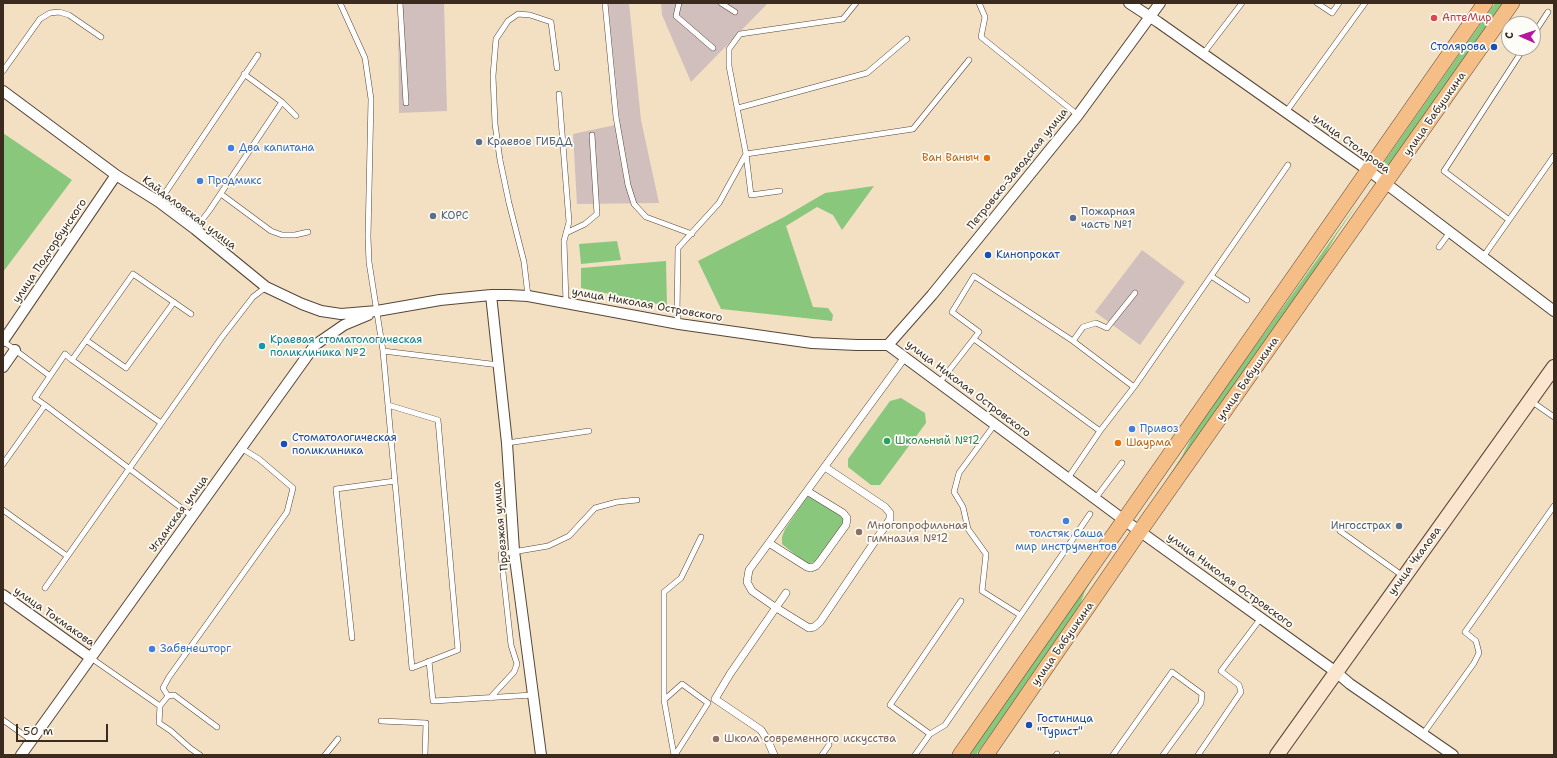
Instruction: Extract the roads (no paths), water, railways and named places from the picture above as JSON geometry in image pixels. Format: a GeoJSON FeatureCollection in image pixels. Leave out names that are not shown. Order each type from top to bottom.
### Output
{"type":"FeatureCollection","features":[{"type":"Feature","properties":{"kind":"main road","name":"улица Бабушкина"},"geometry":{"type":"LineString","coordinates":[[960,755],[1485,3]]}},
{"type":"Feature","properties":{"kind":"main road","name":"улица Бабушкина"},"geometry":{"type":"LineString","coordinates":[[986,755],[1140,532],[1512,3]]}},
{"type":"Feature","properties":{"kind":"main road","name":"улица Чкалова"},"geometry":{"type":"LineString","coordinates":[[1277,755],[1554,367]]}},
{"type":"Feature","properties":{"kind":"street","name":"улица Столярова"},"geometry":{"type":"LineString","coordinates":[[1129,3],[1368,170],[1554,311]]}},
{"type":"Feature","properties":{"kind":"street","name":"Петровско-Заводская улица"},"geometry":{"type":"LineString","coordinates":[[888,344],[932,295],[1078,115],[1160,3]]}},
{"type":"Feature","properties":{"kind":"street","name":"Кайдаловская улица"},"geometry":{"type":"LineString","coordinates":[[3,91],[116,175],[159,202],[196,229],[266,287],[321,311],[341,314],[377,311]]}},
{"type":"Feature","properties":{"kind":"street","name":"улица Подгорбунского"},"geometry":{"type":"LineString","coordinates":[[3,341],[116,175]]}},
{"type":"Feature","properties":{"kind":"street","name":"улица Николая Островского"},"geometry":{"type":"LineString","coordinates":[[377,311],[440,300],[491,295],[528,296],[679,324],[812,343],[857,345],[888,344],[1140,532],[1336,672],[1350,684],[1423,734],[1442,750],[1453,755]]}},
{"type":"Feature","properties":{"kind":"street","name":"Проезжая улица"},"geometry":{"type":"LineString","coordinates":[[491,295],[507,443],[514,551],[541,755]]}},
{"type":"Feature","properties":{"kind":"street","name":"Угданская улица"},"geometry":{"type":"LineString","coordinates":[[20,755],[316,345],[344,325],[377,311]]}},
{"type":"Feature","properties":{"kind":"street"},"geometry":{"type":"LineString","coordinates":[[3,367],[16,350]]}},
{"type":"Feature","properties":{"kind":"street"},"geometry":{"type":"LineString","coordinates":[[825,466],[885,507],[890,513],[890,519],[846,586],[820,622],[814,627],[809,628],[752,591],[747,582],[749,570],[769,543],[825,466],[905,357]]}},
{"type":"Feature","properties":{"kind":"street"},"geometry":{"type":"LineString","coordinates":[[769,543],[807,567],[811,568],[816,566],[820,561],[846,525],[848,518],[843,513],[807,491]]}},
{"type":"Feature","properties":{"kind":"street"},"geometry":{"type":"LineString","coordinates":[[774,755],[761,730],[715,699],[786,593]]}},
{"type":"Feature","properties":{"kind":"street","name":"улица Токмакова"},"geometry":{"type":"LineString","coordinates":[[3,595],[91,658]]}},
{"type":"Feature","properties":{"kind":"lane"},"geometry":{"type":"LineString","coordinates":[[340,3],[365,58],[371,99],[368,237],[370,262],[383,351],[412,668],[458,650],[438,420],[388,405]]}},
{"type":"Feature","properties":{"kind":"lane"},"geometry":{"type":"LineString","coordinates":[[400,3],[406,102]]}},
{"type":"Feature","properties":{"kind":"lane"},"geometry":{"type":"LineString","coordinates":[[605,3],[616,117],[628,185],[634,204],[646,217],[692,234]]}},
{"type":"Feature","properties":{"kind":"lane"},"geometry":{"type":"LineString","coordinates":[[678,3],[676,16],[713,48]]}},
{"type":"Feature","properties":{"kind":"lane"},"geometry":{"type":"LineString","coordinates":[[721,3],[735,12]]}},
{"type":"Feature","properties":{"kind":"lane"},"geometry":{"type":"LineString","coordinates":[[780,191],[752,195],[738,108],[729,66],[729,49],[740,34],[843,19],[856,3]]}},
{"type":"Feature","properties":{"kind":"lane"},"geometry":{"type":"LineString","coordinates":[[979,3],[985,17],[981,37],[1078,115]]}},
{"type":"Feature","properties":{"kind":"lane"},"geometry":{"type":"LineString","coordinates":[[1203,54],[1242,3]]}},
{"type":"Feature","properties":{"kind":"lane"},"geometry":{"type":"LineString","coordinates":[[1317,3],[1332,13],[1339,3]]}},
{"type":"Feature","properties":{"kind":"lane"},"geometry":{"type":"LineString","coordinates":[[1286,112],[1365,3]]}},
{"type":"Feature","properties":{"kind":"lane"},"geometry":{"type":"LineString","coordinates":[[3,71],[40,20],[50,13],[59,12],[69,15],[101,37]]}},
{"type":"Feature","properties":{"kind":"lane"},"geometry":{"type":"LineString","coordinates":[[1541,23],[1548,12]]}},
{"type":"Feature","properties":{"kind":"lane"},"geometry":{"type":"LineString","coordinates":[[528,296],[524,262],[509,203],[500,160],[495,124],[493,76],[496,39],[508,21],[518,14],[530,15],[551,22],[557,68]]}},
{"type":"Feature","properties":{"kind":"lane"},"geometry":{"type":"LineString","coordinates":[[738,108],[867,72],[907,39]]}},
{"type":"Feature","properties":{"kind":"lane"},"geometry":{"type":"LineString","coordinates":[[159,202],[258,55]]}},
{"type":"Feature","properties":{"kind":"lane"},"geometry":{"type":"LineString","coordinates":[[1509,220],[1444,171],[1519,56]]}},
{"type":"Feature","properties":{"kind":"lane"},"geometry":{"type":"LineString","coordinates":[[746,154],[913,130],[969,60]]}},
{"type":"Feature","properties":{"kind":"lane"},"geometry":{"type":"LineString","coordinates":[[244,74],[282,102],[296,116]]}},
{"type":"Feature","properties":{"kind":"lane"},"geometry":{"type":"LineString","coordinates":[[559,94],[569,222],[564,242],[566,303]]}},
{"type":"Feature","properties":{"kind":"lane"},"geometry":{"type":"LineString","coordinates":[[196,229],[282,102]]}},
{"type":"Feature","properties":{"kind":"lane"},"geometry":{"type":"LineString","coordinates":[[566,233],[585,224],[598,214],[592,135]]}},
{"type":"Feature","properties":{"kind":"lane"},"geometry":{"type":"LineString","coordinates":[[679,324],[677,314],[678,248],[719,203],[746,154]]}},
{"type":"Feature","properties":{"kind":"lane"},"geometry":{"type":"LineString","coordinates":[[1483,257],[1554,156]]}},
{"type":"Feature","properties":{"kind":"lane"},"geometry":{"type":"LineString","coordinates":[[1068,478],[1100,431],[1134,387],[1288,165]]}},
{"type":"Feature","properties":{"kind":"lane"},"geometry":{"type":"LineString","coordinates":[[221,194],[271,230],[282,235],[295,236],[308,232]]}},
{"type":"Feature","properties":{"kind":"lane"},"geometry":{"type":"LineString","coordinates":[[1439,247],[1450,232]]}},
{"type":"Feature","properties":{"kind":"lane"},"geometry":{"type":"LineString","coordinates":[[72,360],[133,274],[191,314]]}},
{"type":"Feature","properties":{"kind":"lane"},"geometry":{"type":"LineString","coordinates":[[940,382],[979,332],[952,312],[974,276],[1073,341],[1134,387]]}},
{"type":"Feature","properties":{"kind":"lane"},"geometry":{"type":"LineString","coordinates":[[1211,276],[1247,300]]}},
{"type":"Feature","properties":{"kind":"lane"},"geometry":{"type":"LineString","coordinates":[[45,588],[222,336],[252,297],[266,287]]}},
{"type":"Feature","properties":{"kind":"lane"},"geometry":{"type":"LineString","coordinates":[[1073,341],[1083,328],[1096,323],[1107,328],[1135,293]]}},
{"type":"Feature","properties":{"kind":"lane"},"geometry":{"type":"LineString","coordinates":[[86,340],[126,368],[174,302]]}},
{"type":"Feature","properties":{"kind":"lane"},"geometry":{"type":"LineString","coordinates":[[974,339],[1100,431]]}},
{"type":"Feature","properties":{"kind":"lane"},"geometry":{"type":"LineString","coordinates":[[3,341],[50,376]]}},
{"type":"Feature","properties":{"kind":"lane"},"geometry":{"type":"LineString","coordinates":[[383,351],[499,365]]}},
{"type":"Feature","properties":{"kind":"lane"},"geometry":{"type":"LineString","coordinates":[[161,423],[65,354],[35,398],[192,516]]}},
{"type":"Feature","properties":{"kind":"lane"},"geometry":{"type":"LineString","coordinates":[[1530,401],[1554,417]]}},
{"type":"Feature","properties":{"kind":"lane"},"geometry":{"type":"LineString","coordinates":[[3,464],[45,405]]}},
{"type":"Feature","properties":{"kind":"lane"},"geometry":{"type":"LineString","coordinates":[[995,424],[959,473],[954,492],[963,506],[968,529],[986,554],[982,591],[1020,615]]}},
{"type":"Feature","properties":{"kind":"lane"},"geometry":{"type":"LineString","coordinates":[[507,443],[589,431]]}},
{"type":"Feature","properties":{"kind":"lane"},"geometry":{"type":"LineString","coordinates":[[168,696],[163,688],[169,677],[287,512],[293,488],[258,459],[241,448]]}},
{"type":"Feature","properties":{"kind":"lane"},"geometry":{"type":"LineString","coordinates":[[1095,499],[1122,463]]}},
{"type":"Feature","properties":{"kind":"lane"},"geometry":{"type":"LineString","coordinates":[[352,638],[336,489],[395,481]]}},
{"type":"Feature","properties":{"kind":"lane"},"geometry":{"type":"LineString","coordinates":[[490,698],[514,672],[517,664],[511,645],[501,554],[548,546],[569,536],[594,508],[617,502],[637,500]]}},
{"type":"Feature","properties":{"kind":"lane"},"geometry":{"type":"LineString","coordinates":[[1423,734],[1474,663],[1479,653],[1476,641],[1465,632],[1554,506]]}},
{"type":"Feature","properties":{"kind":"lane"},"geometry":{"type":"LineString","coordinates":[[3,510],[67,556]]}},
{"type":"Feature","properties":{"kind":"lane"},"geometry":{"type":"LineString","coordinates":[[916,755],[930,734],[945,725],[1090,514]]}},
{"type":"Feature","properties":{"kind":"lane"},"geometry":{"type":"LineString","coordinates":[[1340,531],[1404,576]]}},
{"type":"Feature","properties":{"kind":"lane"},"geometry":{"type":"LineString","coordinates":[[674,755],[664,700],[664,592],[681,578],[701,537]]}},
{"type":"Feature","properties":{"kind":"lane"},"geometry":{"type":"LineString","coordinates":[[930,734],[890,705],[961,601]]}},
{"type":"Feature","properties":{"kind":"lane"},"geometry":{"type":"LineString","coordinates":[[1198,755],[1241,692],[1240,685],[1221,671],[1261,618]]}},
{"type":"Feature","properties":{"kind":"lane"},"geometry":{"type":"LineString","coordinates":[[91,658],[160,706]]}},
{"type":"Feature","properties":{"kind":"lane"},"geometry":{"type":"LineString","coordinates":[[429,661],[433,701],[533,695]]}},
{"type":"Feature","properties":{"kind":"lane"},"geometry":{"type":"LineString","coordinates":[[1113,755],[1172,672],[1202,694],[1201,703],[1163,755]]}},
{"type":"Feature","properties":{"kind":"lane"},"geometry":{"type":"LineString","coordinates":[[664,700],[682,684],[708,703],[674,755]]}},
{"type":"Feature","properties":{"kind":"lane"},"geometry":{"type":"LineString","coordinates":[[168,696],[160,706],[159,723],[172,731],[200,755]]}},
{"type":"Feature","properties":{"kind":"lane"},"geometry":{"type":"LineString","coordinates":[[168,696],[174,696],[217,727]]}},
{"type":"Feature","properties":{"kind":"lane"},"geometry":{"type":"LineString","coordinates":[[3,720],[31,740]]}},
{"type":"Feature","properties":{"kind":"lane"},"geometry":{"type":"LineString","coordinates":[[381,721],[426,723],[425,755]]}},
{"type":"Feature","properties":{"kind":"lane"},"geometry":{"type":"LineString","coordinates":[[325,755],[338,739]]}},
{"type":"Feature","properties":{"kind":"lane"},"geometry":{"type":"LineString","coordinates":[[822,755],[829,745]]}},
{"type":"Feature","properties":{"kind":"place","name":"АптеМир"},"geometry":{"type":"Point","coordinates":[1434,18]}},
{"type":"Feature","properties":{"kind":"place","name":"Столярова"},"geometry":{"type":"Point","coordinates":[1494,47]}},
{"type":"Feature","properties":{"kind":"place","name":"Краевое ГИБДД"},"geometry":{"type":"Point","coordinates":[479,142]}},
{"type":"Feature","properties":{"kind":"place","name":"Два капитана"},"geometry":{"type":"Point","coordinates":[231,148]}},
{"type":"Feature","properties":{"kind":"place","name":"Ван Ваныч"},"geometry":{"type":"Point","coordinates":[987,158]}},
{"type":"Feature","properties":{"kind":"place","name":"Продмикс"},"geometry":{"type":"Point","coordinates":[200,181]}},
{"type":"Feature","properties":{"kind":"place","name":"КОРС"},"geometry":{"type":"Point","coordinates":[433,216]}},
{"type":"Feature","properties":{"kind":"place","name":"Пожарная часть №1"},"geometry":{"type":"Point","coordinates":[1073,218]}},
{"type":"Feature","properties":{"kind":"place","name":"Кинопрокат"},"geometry":{"type":"Point","coordinates":[988,255]}},
{"type":"Feature","properties":{"kind":"place","name":"Краевая стоматологическая поликлиника №2"},"geometry":{"type":"Point","coordinates":[262,346]}},
{"type":"Feature","properties":{"kind":"place","name":"Привоз"},"geometry":{"type":"Point","coordinates":[1132,429]}},
{"type":"Feature","properties":{"kind":"place","name":"Школьный №12"},"geometry":{"type":"Point","coordinates":[887,441]}},
{"type":"Feature","properties":{"kind":"place","name":"Шаурма"},"geometry":{"type":"Point","coordinates":[1118,443]}},
{"type":"Feature","properties":{"kind":"place","name":"Стоматологическая поликлиника"},"geometry":{"type":"Point","coordinates":[284,444]}},
{"type":"Feature","properties":{"kind":"place","name":"толстяк Саша мир инструментов"},"geometry":{"type":"Point","coordinates":[1066,521]}},
{"type":"Feature","properties":{"kind":"place","name":"Ингосстрах"},"geometry":{"type":"Point","coordinates":[1399,526]}},
{"type":"Feature","properties":{"kind":"place","name":"Многопрофильная гимназия №12"},"geometry":{"type":"Point","coordinates":[859,532]}},
{"type":"Feature","properties":{"kind":"place","name":"Забвнешторг"},"geometry":{"type":"Point","coordinates":[152,649]}},
{"type":"Feature","properties":{"kind":"place","name":"Гостиница \"Турист\""},"geometry":{"type":"Point","coordinates":[1029,725]}},
{"type":"Feature","properties":{"kind":"place","name":"Школа современного искусства"},"geometry":{"type":"Point","coordinates":[716,739]}}]}
